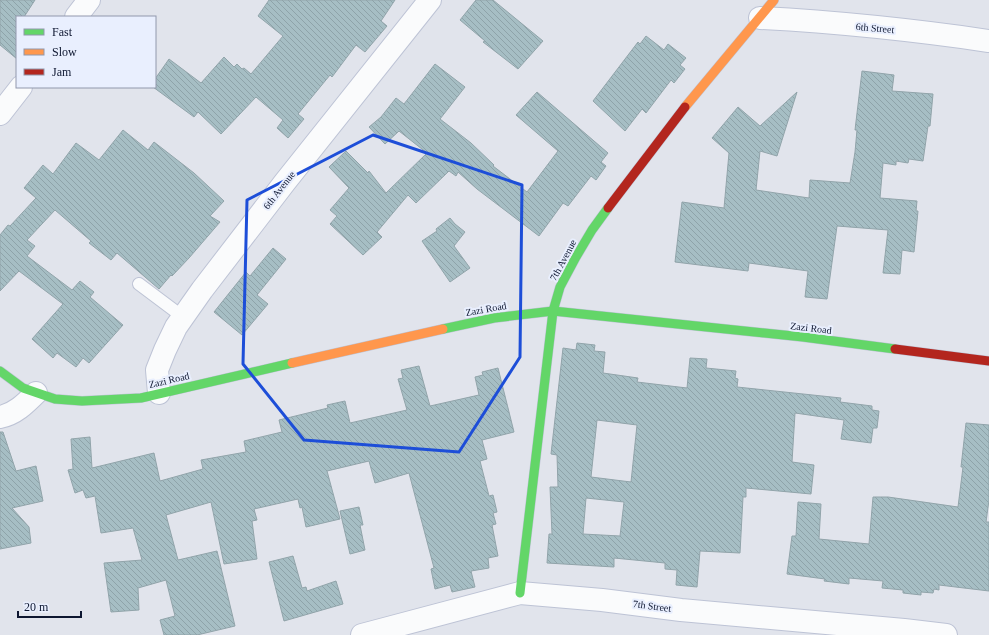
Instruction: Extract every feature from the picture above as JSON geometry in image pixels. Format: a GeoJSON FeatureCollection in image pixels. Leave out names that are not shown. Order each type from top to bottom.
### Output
{"type":"FeatureCollection","features":[{"type":"Feature","properties":{"kind":"street"},"geometry":{"type":"LineString","coordinates":[[77,16],[89,0]]}},
{"type":"Feature","properties":{"kind":"street","name":"6th Avenue"},"geometry":{"type":"LineString","coordinates":[[159,393],[157,370],[165,350],[182,317],[280,188],[430,0]]}},
{"type":"Feature","properties":{"kind":"street","name":"7th Avenue"},"geometry":{"type":"LineString","coordinates":[[520,593],[553,311],[560,287],[592,230],[672,123],[774,0]]}},
{"type":"Feature","properties":{"kind":"street","name":"6th Street"},"geometry":{"type":"LineString","coordinates":[[760,18],[801,20],[989,40]]}},
{"type":"Feature","properties":{"kind":"street"},"geometry":{"type":"LineString","coordinates":[[0,114],[20,88]]}},
{"type":"Feature","properties":{"kind":"street","name":"Zazi Road"},"geometry":{"type":"LineString","coordinates":[[0,370],[23,388],[55,399],[82,401],[134,398],[402,337],[494,318],[553,311],[803,337],[989,361]]}},
{"type":"Feature","properties":{"kind":"street"},"geometry":{"type":"LineString","coordinates":[[0,417],[9,415],[23,406],[36,393]]}},
{"type":"Feature","properties":{"kind":"street","name":"7th Street"},"geometry":{"type":"LineString","coordinates":[[362,635],[520,593],[946,635]]}},
{"type":"Feature","properties":{"kind":"lane"},"geometry":{"type":"LineString","coordinates":[[139,284],[182,317]]}},
{"type":"Feature","properties":{"kind":"highlighted area"},"geometry":{"type":"Polygon","coordinates":[[[373,135],[522,185],[520,357],[459,452],[304,440],[243,364],[247,200],[373,135]]]}},
{"type":"Feature","properties":{"kind":"building"},"geometry":{"type":"Polygon","coordinates":[[[0,0],[35,0],[25,16],[16,16],[16,58],[0,45],[0,0]]]}},
{"type":"Feature","properties":{"kind":"building"},"geometry":{"type":"Polygon","coordinates":[[[269,0],[395,0],[381,21],[387,26],[365,52],[356,45],[332,77],[330,75],[298,114],[304,119],[288,138],[277,128],[283,120],[256,97],[221,134],[198,112],[194,117],[154,88],[156,88],[156,78],[169,59],[201,83],[224,57],[234,67],[237,64],[251,74],[283,36],[258,16],[269,0]]]}},
{"type":"Feature","properties":{"kind":"building"},"geometry":{"type":"Polygon","coordinates":[[[476,0],[493,0],[543,41],[518,69],[483,42],[485,41],[460,20],[476,0]]]}},
{"type":"Feature","properties":{"kind":"building"},"geometry":{"type":"Polygon","coordinates":[[[646,36],[664,50],[668,44],[686,58],[680,65],[685,69],[674,83],[671,80],[646,113],[642,109],[625,131],[593,101],[638,42],[640,44],[646,36]]]}},
{"type":"Feature","properties":{"kind":"building"},"geometry":{"type":"Polygon","coordinates":[[[435,64],[465,87],[440,119],[471,143],[494,165],[493,166],[527,192],[558,151],[516,115],[537,92],[608,153],[601,162],[606,166],[596,180],[591,176],[568,206],[563,203],[539,236],[477,189],[458,172],[456,176],[449,171],[416,203],[408,195],[377,232],[382,237],[363,255],[330,224],[337,216],[330,210],[349,188],[329,167],[346,151],[368,173],[369,171],[386,193],[427,153],[399,131],[385,144],[369,127],[381,117],[396,98],[404,104],[435,64]]]}},
{"type":"Feature","properties":{"kind":"building"},"geometry":{"type":"Polygon","coordinates":[[[862,71],[894,75],[892,91],[933,94],[930,126],[928,126],[923,161],[909,159],[908,163],[896,161],[896,165],[883,163],[880,198],[917,201],[916,211],[918,211],[914,252],[902,250],[900,274],[883,273],[888,230],[837,226],[827,299],[805,297],[808,271],[749,263],[748,271],[675,262],[682,202],[724,208],[729,153],[712,138],[738,107],[760,126],[797,92],[777,156],[760,151],[756,190],[809,198],[810,180],[850,183],[855,152],[857,130],[855,130],[862,71]]]}},
{"type":"Feature","properties":{"kind":"building"},"geometry":{"type":"Polygon","coordinates":[[[123,130],[148,150],[154,142],[194,173],[224,201],[210,216],[220,222],[189,258],[159,289],[117,253],[111,260],[89,243],[91,241],[55,210],[27,240],[35,246],[27,256],[72,290],[80,281],[94,292],[90,297],[123,325],[89,363],[83,358],[76,367],[57,353],[53,358],[32,339],[63,304],[19,271],[0,291],[0,235],[8,225],[10,226],[36,198],[24,188],[43,165],[53,174],[76,143],[99,160],[123,130]]]}},
{"type":"Feature","properties":{"kind":"building"},"geometry":{"type":"Polygon","coordinates":[[[450,218],[465,232],[454,246],[470,268],[450,282],[422,241],[437,231],[436,229],[450,218]]]}},
{"type":"Feature","properties":{"kind":"building"},"geometry":{"type":"Polygon","coordinates":[[[273,248],[286,259],[257,295],[268,304],[242,335],[214,312],[246,272],[250,276],[273,248]]]}},
{"type":"Feature","properties":{"kind":"building"},"geometry":{"type":"Polygon","coordinates":[[[577,343],[595,345],[594,351],[605,352],[603,373],[638,378],[637,382],[687,388],[690,358],[707,359],[706,368],[736,371],[735,378],[738,379],[737,387],[841,398],[840,402],[872,406],[872,410],[879,411],[877,428],[873,428],[871,443],[841,439],[844,420],[795,413],[792,462],[814,465],[811,494],[746,488],[746,497],[743,497],[740,553],[700,551],[697,587],[676,585],[677,570],[665,569],[665,563],[614,558],[614,567],[547,563],[549,534],[552,534],[550,487],[558,487],[557,455],[551,454],[563,348],[576,350],[577,343]],[[597,420],[591,477],[631,482],[637,425],[597,420]],[[586,498],[583,534],[620,536],[624,502],[586,498]]]}},
{"type":"Feature","properties":{"kind":"building"},"geometry":{"type":"Polygon","coordinates":[[[419,366],[430,406],[479,395],[475,377],[483,375],[482,372],[498,368],[514,432],[482,440],[487,459],[480,461],[489,496],[493,495],[497,512],[493,513],[496,524],[492,525],[498,556],[488,558],[489,568],[471,571],[475,587],[452,592],[450,585],[435,589],[431,569],[434,568],[409,473],[375,483],[369,461],[327,471],[340,519],[306,527],[302,507],[300,508],[298,499],[254,509],[257,520],[252,521],[257,559],[224,564],[211,502],[166,515],[178,560],[217,551],[235,626],[197,635],[164,635],[160,620],[175,616],[166,580],[138,588],[139,610],[111,612],[104,563],[142,560],[133,528],[101,533],[95,496],[86,498],[83,490],[75,493],[68,470],[73,469],[71,439],[90,437],[92,468],[154,453],[160,481],[203,469],[201,460],[246,452],[244,441],[282,432],[279,420],[328,408],[327,405],[345,401],[350,423],[407,410],[398,379],[403,378],[401,370],[419,366]]]}},
{"type":"Feature","properties":{"kind":"building"},"geometry":{"type":"Polygon","coordinates":[[[966,423],[989,425],[989,500],[986,522],[989,522],[989,591],[939,585],[939,590],[934,589],[933,593],[921,592],[921,595],[903,593],[903,590],[882,588],[883,581],[849,578],[849,584],[787,574],[792,536],[796,536],[798,502],[821,504],[819,539],[869,544],[873,497],[888,497],[958,507],[966,423]]]}},
{"type":"Feature","properties":{"kind":"building"},"geometry":{"type":"Polygon","coordinates":[[[0,432],[3,432],[16,471],[36,466],[43,501],[12,508],[29,527],[31,543],[0,549],[0,432]]]}},
{"type":"Feature","properties":{"kind":"building"},"geometry":{"type":"Polygon","coordinates":[[[359,507],[363,525],[360,525],[365,550],[350,554],[340,511],[359,507]]]}},
{"type":"Feature","properties":{"kind":"building"},"geometry":{"type":"Polygon","coordinates":[[[293,556],[302,588],[306,587],[307,591],[336,581],[343,604],[284,621],[269,562],[293,556]]]}},
{"type":"Feature","properties":{"kind":"traffic: fast"},"geometry":{"type":"LineString","coordinates":[[520,593],[553,311],[560,287],[576,257],[592,230],[608,208]]}},
{"type":"Feature","properties":{"kind":"traffic: fast"},"geometry":{"type":"LineString","coordinates":[[443,329],[494,318],[553,311],[803,337],[895,349]]}},
{"type":"Feature","properties":{"kind":"traffic: fast"},"geometry":{"type":"LineString","coordinates":[[0,371],[23,388],[55,399],[82,401],[141,398],[292,363]]}},
{"type":"Feature","properties":{"kind":"traffic: slow"},"geometry":{"type":"LineString","coordinates":[[685,107],[774,0]]}},
{"type":"Feature","properties":{"kind":"traffic: slow"},"geometry":{"type":"LineString","coordinates":[[292,363],[443,329]]}},
{"type":"Feature","properties":{"kind":"traffic: jam"},"geometry":{"type":"LineString","coordinates":[[608,208],[685,107]]}},
{"type":"Feature","properties":{"kind":"traffic: jam"},"geometry":{"type":"LineString","coordinates":[[895,349],[989,361]]}}]}
